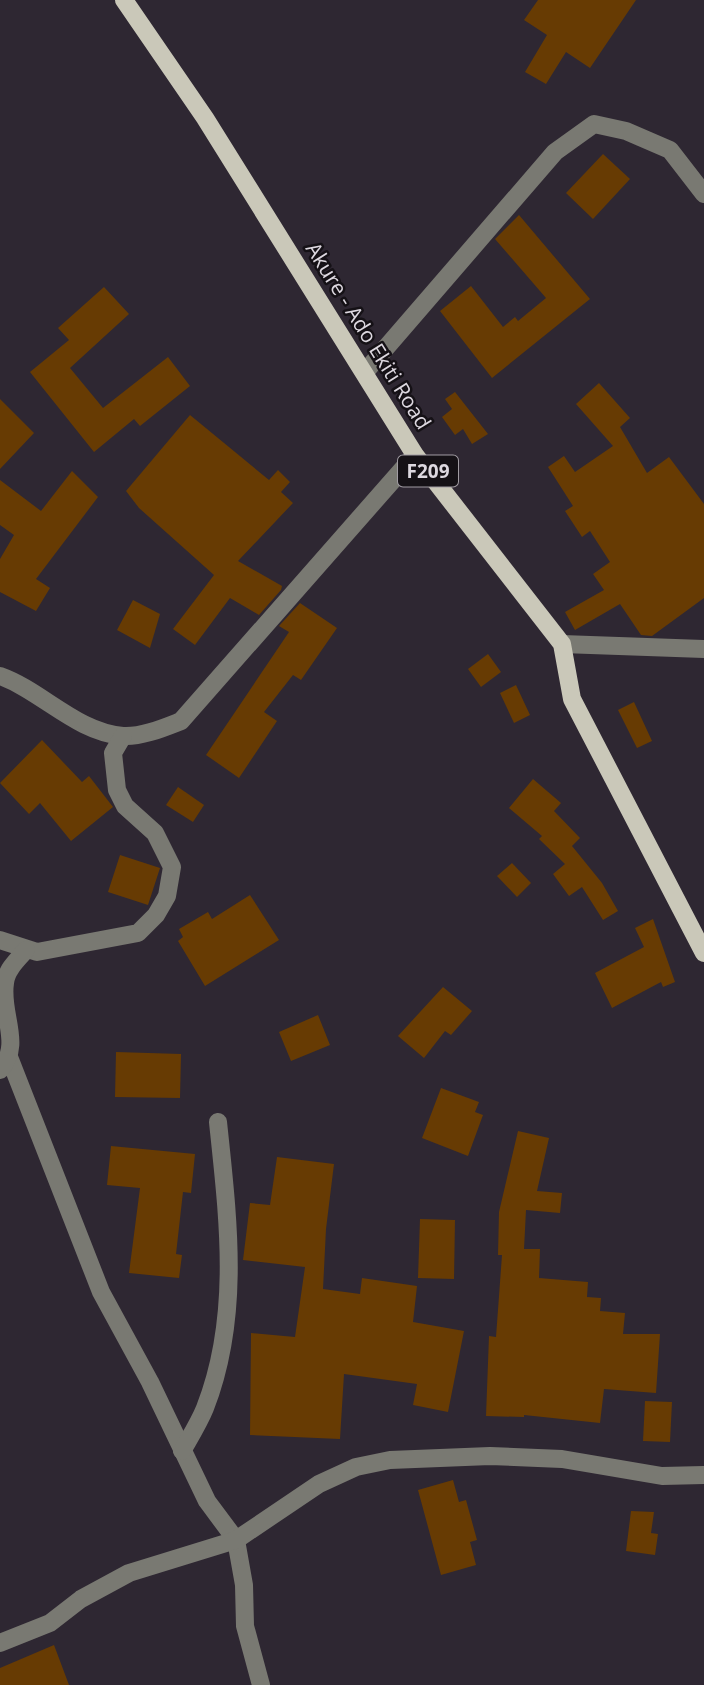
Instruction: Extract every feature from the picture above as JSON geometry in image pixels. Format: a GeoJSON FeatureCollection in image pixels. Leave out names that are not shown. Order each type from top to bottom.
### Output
{"type":"FeatureCollection","features":[{"type":"Feature","properties":{"kind":"main road","name":"Akure - Ado Ekiti Road"},"geometry":{"type":"LineString","coordinates":[[124,0],[205,118],[415,455],[562,644],[572,699],[704,953]]}},
{"type":"Feature","properties":{"kind":"street"},"geometry":{"type":"LineString","coordinates":[[365,372],[547,161],[594,124],[626,131],[670,150],[704,194]]}},
{"type":"Feature","properties":{"kind":"street"},"geometry":{"type":"LineString","coordinates":[[0,676],[13,681],[59,711],[94,727],[123,736],[153,732],[181,721],[415,455]]}},
{"type":"Feature","properties":{"kind":"street"},"geometry":{"type":"LineString","coordinates":[[562,644],[704,649]]}},
{"type":"Feature","properties":{"kind":"street"},"geometry":{"type":"LineString","coordinates":[[0,940],[37,952],[138,933],[156,915],[167,895],[172,867],[155,832],[125,806],[117,790],[113,753],[123,736]]}},
{"type":"Feature","properties":{"kind":"street"},"geometry":{"type":"LineString","coordinates":[[26,950],[8,972],[5,983],[12,1048],[5,1063],[102,1292],[150,1382],[207,1501],[236,1540],[244,1585],[245,1626],[261,1685]]}},
{"type":"Feature","properties":{"kind":"street"},"geometry":{"type":"LineString","coordinates":[[183,1451],[205,1408],[225,1330],[230,1284],[229,1229],[218,1122]]}},
{"type":"Feature","properties":{"kind":"street"},"geometry":{"type":"LineString","coordinates":[[0,1643],[50,1623],[81,1599],[130,1573],[236,1540],[319,1484],[356,1467],[390,1460],[490,1456],[562,1459],[662,1476],[704,1475]]}},
{"type":"Feature","properties":{"kind":"building"},"geometry":{"type":"Polygon","coordinates":[[[538,0],[636,0],[590,68],[566,52],[546,84],[525,72],[547,35],[524,20],[538,0]]]}},
{"type":"Feature","properties":{"kind":"building"},"geometry":{"type":"Polygon","coordinates":[[[603,154],[630,179],[593,219],[566,193],[603,154]]]}},
{"type":"Feature","properties":{"kind":"building"},"geometry":{"type":"Polygon","coordinates":[[[519,215],[590,299],[492,378],[440,311],[471,286],[503,327],[515,317],[518,321],[546,298],[495,239],[519,215]]]}},
{"type":"Feature","properties":{"kind":"building"},"geometry":{"type":"Polygon","coordinates":[[[104,287],[129,314],[70,368],[103,408],[168,357],[190,386],[140,426],[134,419],[94,452],[30,372],[69,340],[58,328],[104,287]]]}},
{"type":"Feature","properties":{"kind":"building"},"geometry":{"type":"Polygon","coordinates":[[[599,383],[630,418],[620,427],[647,473],[669,457],[704,504],[704,598],[652,636],[641,635],[620,604],[575,630],[565,612],[604,590],[593,574],[610,562],[590,531],[582,537],[565,511],[573,506],[548,467],[564,456],[575,472],[613,446],[576,404],[599,383]]]}},
{"type":"Feature","properties":{"kind":"building"},"geometry":{"type":"Polygon","coordinates":[[[455,392],[488,434],[472,444],[463,429],[455,435],[442,417],[452,409],[445,399],[455,392]]]}},
{"type":"Feature","properties":{"kind":"building"},"geometry":{"type":"Polygon","coordinates":[[[0,399],[34,433],[0,469],[0,399]]]}},
{"type":"Feature","properties":{"kind":"building"},"geometry":{"type":"Polygon","coordinates":[[[190,415],[269,480],[278,470],[290,482],[281,492],[293,503],[238,561],[282,586],[281,590],[259,615],[230,598],[195,645],[173,629],[214,575],[139,508],[126,491],[190,415]]]}},
{"type":"Feature","properties":{"kind":"building"},"geometry":{"type":"Polygon","coordinates":[[[72,471],[98,497],[36,579],[50,588],[36,611],[0,592],[0,559],[14,535],[0,525],[0,480],[41,511],[72,471]]]}},
{"type":"Feature","properties":{"kind":"building"},"geometry":{"type":"Polygon","coordinates":[[[133,600],[160,614],[150,648],[117,630],[133,600]]]}},
{"type":"Feature","properties":{"kind":"building"},"geometry":{"type":"Polygon","coordinates":[[[300,603],[337,628],[301,680],[293,675],[264,712],[277,721],[239,778],[206,755],[289,632],[279,626],[300,603]]]}},
{"type":"Feature","properties":{"kind":"building"},"geometry":{"type":"Polygon","coordinates":[[[488,654],[501,672],[481,687],[468,669],[488,654]]]}},
{"type":"Feature","properties":{"kind":"building"},"geometry":{"type":"Polygon","coordinates":[[[516,685],[530,715],[514,723],[500,693],[516,685]]]}},
{"type":"Feature","properties":{"kind":"building"},"geometry":{"type":"Polygon","coordinates":[[[634,702],[652,741],[637,748],[618,710],[634,702]]]}},
{"type":"Feature","properties":{"kind":"building"},"geometry":{"type":"Polygon","coordinates":[[[42,740],[82,782],[89,776],[113,807],[71,841],[40,803],[29,814],[0,783],[42,740]]]}},
{"type":"Feature","properties":{"kind":"building"},"geometry":{"type":"Polygon","coordinates":[[[533,779],[561,803],[554,811],[580,838],[572,846],[602,883],[618,911],[603,920],[582,887],[569,896],[553,874],[565,864],[539,839],[542,836],[509,808],[533,779]]]}},
{"type":"Feature","properties":{"kind":"building"},"geometry":{"type":"Polygon","coordinates":[[[178,787],[204,805],[193,822],[166,805],[178,787]]]}},
{"type":"Feature","properties":{"kind":"building"},"geometry":{"type":"Polygon","coordinates":[[[120,855],[160,868],[148,905],[108,892],[120,855]]]}},
{"type":"Feature","properties":{"kind":"building"},"geometry":{"type":"Polygon","coordinates":[[[512,863],[531,883],[517,897],[497,876],[512,863]]]}},
{"type":"Feature","properties":{"kind":"building"},"geometry":{"type":"Polygon","coordinates":[[[250,895],[279,940],[205,986],[178,941],[183,937],[179,929],[208,912],[212,919],[250,895]]]}},
{"type":"Feature","properties":{"kind":"building"},"geometry":{"type":"Polygon","coordinates":[[[653,919],[675,982],[663,987],[661,982],[612,1008],[595,973],[644,947],[635,928],[653,919]]]}},
{"type":"Feature","properties":{"kind":"building"},"geometry":{"type":"Polygon","coordinates":[[[443,987],[472,1011],[451,1035],[445,1031],[424,1058],[398,1036],[443,987]]]}},
{"type":"Feature","properties":{"kind":"building"},"geometry":{"type":"Polygon","coordinates":[[[318,1015],[330,1045],[291,1061],[279,1032],[318,1015]]]}},
{"type":"Feature","properties":{"kind":"building"},"geometry":{"type":"Polygon","coordinates":[[[116,1052],[181,1054],[180,1098],[115,1097],[116,1052]]]}},
{"type":"Feature","properties":{"kind":"building"},"geometry":{"type":"Polygon","coordinates":[[[441,1088],[479,1102],[475,1112],[483,1115],[468,1156],[422,1138],[441,1088]]]}},
{"type":"Feature","properties":{"kind":"building"},"geometry":{"type":"Polygon","coordinates":[[[518,1131],[549,1138],[537,1191],[562,1193],[560,1213],[526,1210],[524,1249],[540,1249],[539,1278],[588,1282],[587,1297],[601,1298],[600,1311],[625,1313],[623,1334],[660,1334],[656,1393],[604,1389],[600,1423],[524,1415],[486,1416],[489,1336],[496,1337],[502,1255],[498,1255],[499,1212],[518,1131]]]}},
{"type":"Feature","properties":{"kind":"building"},"geometry":{"type":"Polygon","coordinates":[[[111,1146],[195,1154],[191,1193],[183,1192],[176,1254],[182,1255],[179,1278],[129,1273],[140,1188],[107,1185],[111,1146]]]}},
{"type":"Feature","properties":{"kind":"building"},"geometry":{"type":"Polygon","coordinates":[[[277,1157],[334,1164],[326,1229],[323,1289],[360,1294],[362,1278],[417,1286],[413,1322],[464,1331],[448,1412],[413,1405],[417,1384],[344,1374],[340,1439],[250,1435],[251,1333],[295,1337],[305,1267],[243,1260],[250,1203],[270,1205],[277,1157]]]}},
{"type":"Feature","properties":{"kind":"building"},"geometry":{"type":"Polygon","coordinates":[[[420,1219],[455,1220],[454,1279],[418,1278],[420,1219]]]}},
{"type":"Feature","properties":{"kind":"building"},"geometry":{"type":"Polygon","coordinates":[[[645,1401],[672,1402],[670,1442],[643,1441],[645,1401]]]}},
{"type":"Feature","properties":{"kind":"building"},"geometry":{"type":"Polygon","coordinates":[[[453,1480],[459,1502],[466,1500],[477,1540],[470,1542],[476,1565],[441,1575],[418,1490],[453,1480]]]}},
{"type":"Feature","properties":{"kind":"building"},"geometry":{"type":"Polygon","coordinates":[[[631,1511],[654,1512],[651,1533],[658,1534],[655,1555],[626,1551],[631,1511]]]}},
{"type":"Feature","properties":{"kind":"building"},"geometry":{"type":"Polygon","coordinates":[[[54,1645],[69,1685],[0,1685],[0,1668],[54,1645]]]}}]}
